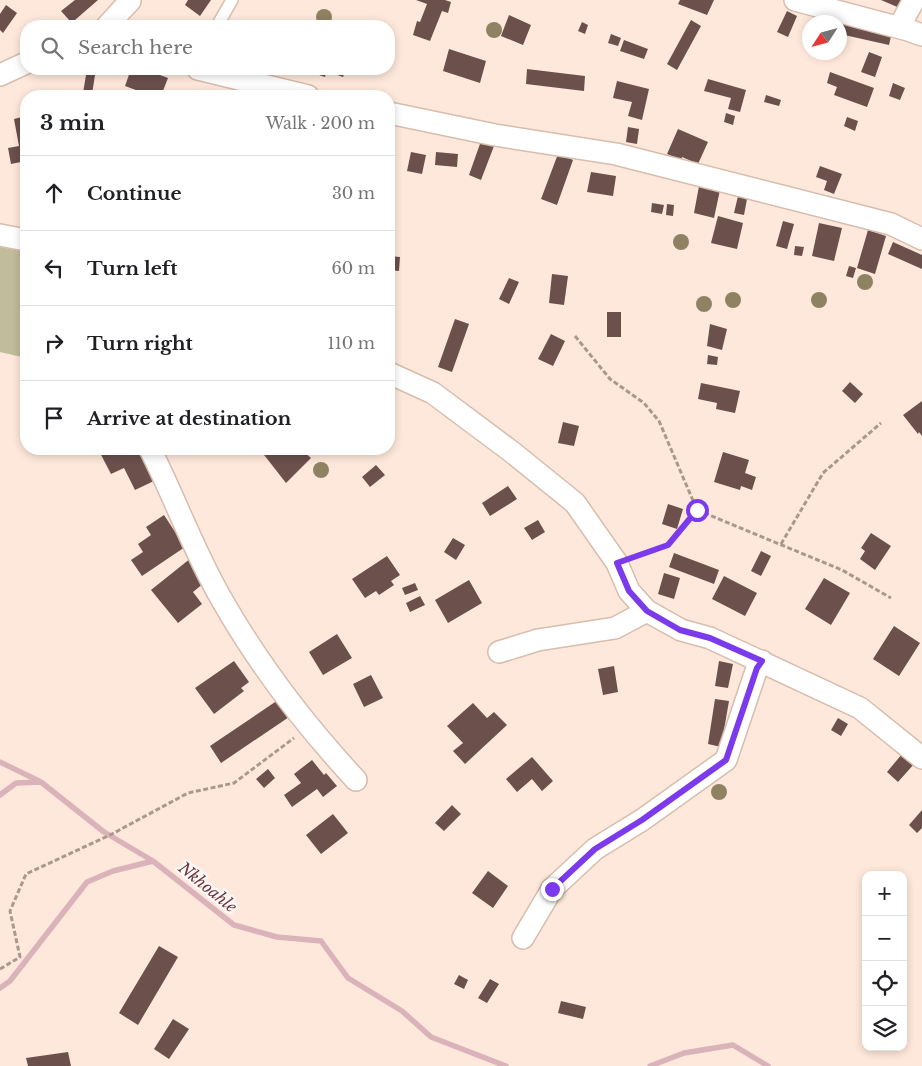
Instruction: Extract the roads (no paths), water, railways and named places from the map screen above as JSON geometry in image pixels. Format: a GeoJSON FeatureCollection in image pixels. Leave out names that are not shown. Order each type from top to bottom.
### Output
{"type":"FeatureCollection","features":[{"type":"Feature","properties":{"kind":"street"},"geometry":{"type":"LineString","coordinates":[[113,20],[129,0]]}},
{"type":"Feature","properties":{"kind":"street"},"geometry":{"type":"LineString","coordinates":[[795,0],[899,27],[922,35]]}},
{"type":"Feature","properties":{"kind":"street"},"geometry":{"type":"LineString","coordinates":[[899,27],[914,0]]}},
{"type":"Feature","properties":{"kind":"street"},"geometry":{"type":"LineString","coordinates":[[0,75],[20,66]]}},
{"type":"Feature","properties":{"kind":"street"},"geometry":{"type":"LineString","coordinates":[[222,75],[284,90]]}},
{"type":"Feature","properties":{"kind":"street"},"geometry":{"type":"LineString","coordinates":[[395,114],[495,135],[616,154],[891,224],[922,240]]}},
{"type":"Feature","properties":{"kind":"street"},"geometry":{"type":"LineString","coordinates":[[0,235],[20,239]]}},
{"type":"Feature","properties":{"kind":"street"},"geometry":{"type":"LineString","coordinates":[[395,376],[433,393],[512,452],[575,503],[617,563],[629,591],[647,611],[680,630],[710,638],[860,708],[922,758]]}},
{"type":"Feature","properties":{"kind":"street"},"geometry":{"type":"LineString","coordinates":[[153,455],[222,600],[270,677],[356,780]]}},
{"type":"Feature","properties":{"kind":"street"},"geometry":{"type":"LineString","coordinates":[[499,652],[538,640],[615,628],[647,611]]}},
{"type":"Feature","properties":{"kind":"street"},"geometry":{"type":"LineString","coordinates":[[523,938],[552,889],[595,849],[642,820],[726,760],[757,668],[762,661]]}},
{"type":"Feature","properties":{"kind":"lane"},"geometry":{"type":"LineString","coordinates":[[220,20],[232,0]]}},
{"type":"Feature","properties":{"kind":"waterway"},"geometry":{"type":"LineString","coordinates":[[0,762],[39,781]]}},
{"type":"Feature","properties":{"kind":"waterway","name":"Nkhoahle"},"geometry":{"type":"LineString","coordinates":[[0,795],[16,783],[41,782],[104,832],[153,861],[234,925],[277,937],[321,941],[348,978],[402,1011],[431,1037],[506,1066]]}},
{"type":"Feature","properties":{"kind":"waterway"},"geometry":{"type":"LineString","coordinates":[[0,988],[10,981],[87,882],[113,871],[153,861]]}},
{"type":"Feature","properties":{"kind":"waterway","name":"Nkhoahle"},"geometry":{"type":"LineString","coordinates":[[650,1066],[684,1053],[733,1045],[768,1066]]}}]}
